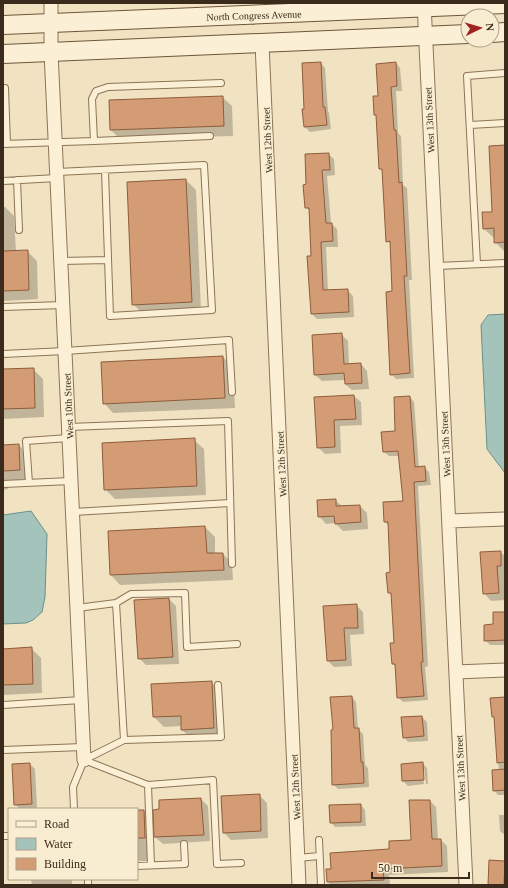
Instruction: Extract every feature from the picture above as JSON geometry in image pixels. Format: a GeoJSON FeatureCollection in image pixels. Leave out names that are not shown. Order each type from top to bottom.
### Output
{"type":"FeatureCollection","features":[{"type":"Feature","properties":{"kind":"street","name":"West 10th Street"},"geometry":{"type":"LineString","coordinates":[[51,3],[57,175],[84,754]]}},
{"type":"Feature","properties":{"kind":"street","name":"North Congress Avenue"},"geometry":{"type":"LineString","coordinates":[[3,25],[260,9],[505,4]]}},
{"type":"Feature","properties":{"kind":"street","name":"West 13th Street"},"geometry":{"type":"LineString","coordinates":[[424,5],[466,885]]}},
{"type":"Feature","properties":{"kind":"street"},"geometry":{"type":"LineString","coordinates":[[3,54],[460,34]]}},
{"type":"Feature","properties":{"kind":"street","name":"West 12th Street"},"geometry":{"type":"LineString","coordinates":[[262,43],[299,885]]}},
{"type":"Feature","properties":{"kind":"street"},"geometry":{"type":"LineString","coordinates":[[449,521],[505,519]]}},
{"type":"Feature","properties":{"kind":"street"},"geometry":{"type":"LineString","coordinates":[[456,672],[505,670]]}},
{"type":"Feature","properties":{"kind":"lane"},"geometry":{"type":"LineString","coordinates":[[477,264],[467,76],[505,73]]}},
{"type":"Feature","properties":{"kind":"lane"},"geometry":{"type":"LineString","coordinates":[[94,141],[92,99],[96,91],[108,87],[221,83]]}},
{"type":"Feature","properties":{"kind":"lane"},"geometry":{"type":"LineString","coordinates":[[5,88],[5,144],[210,136]]}},
{"type":"Feature","properties":{"kind":"lane"},"geometry":{"type":"LineString","coordinates":[[470,125],[505,123]]}},
{"type":"Feature","properties":{"kind":"lane"},"geometry":{"type":"LineString","coordinates":[[3,181],[105,170],[204,165],[212,310],[110,316],[105,170]]}},
{"type":"Feature","properties":{"kind":"lane"},"geometry":{"type":"LineString","coordinates":[[17,180],[19,230]]}},
{"type":"Feature","properties":{"kind":"lane"},"geometry":{"type":"LineString","coordinates":[[61,262],[108,260]]}},
{"type":"Feature","properties":{"kind":"lane"},"geometry":{"type":"LineString","coordinates":[[437,266],[505,263]]}},
{"type":"Feature","properties":{"kind":"lane"},"geometry":{"type":"LineString","coordinates":[[3,307],[63,305]]}},
{"type":"Feature","properties":{"kind":"lane"},"geometry":{"type":"LineString","coordinates":[[3,354],[229,340],[232,392]]}},
{"type":"Feature","properties":{"kind":"lane"},"geometry":{"type":"LineString","coordinates":[[29,483],[26,441],[69,433],[228,420],[232,564]]}},
{"type":"Feature","properties":{"kind":"lane"},"geometry":{"type":"LineString","coordinates":[[3,484],[71,481]]}},
{"type":"Feature","properties":{"kind":"lane"},"geometry":{"type":"LineString","coordinates":[[73,512],[230,503]]}},
{"type":"Feature","properties":{"kind":"lane"},"geometry":{"type":"LineString","coordinates":[[77,608],[116,603],[131,594],[185,593],[187,647],[237,644]]}},
{"type":"Feature","properties":{"kind":"lane"},"geometry":{"type":"LineString","coordinates":[[116,603],[124,740]]}},
{"type":"Feature","properties":{"kind":"lane"},"geometry":{"type":"LineString","coordinates":[[3,750],[84,754],[124,740],[220,737],[218,685]]}},
{"type":"Feature","properties":{"kind":"lane"},"geometry":{"type":"LineString","coordinates":[[3,705],[81,700]]}},
{"type":"Feature","properties":{"kind":"lane"},"geometry":{"type":"LineString","coordinates":[[84,754],[148,785],[213,780],[217,864],[242,863]]}},
{"type":"Feature","properties":{"kind":"lane"},"geometry":{"type":"LineString","coordinates":[[74,808],[73,787],[84,754]]}},
{"type":"Feature","properties":{"kind":"lane"},"geometry":{"type":"LineString","coordinates":[[148,785],[151,865]]}},
{"type":"Feature","properties":{"kind":"lane"},"geometry":{"type":"LineString","coordinates":[[319,840],[321,885]]}},
{"type":"Feature","properties":{"kind":"lane"},"geometry":{"type":"LineString","coordinates":[[138,866],[185,864],[184,844]]}},
{"type":"Feature","properties":{"kind":"lane"},"geometry":{"type":"LineString","coordinates":[[298,858],[319,856]]}},
{"type":"Feature","properties":{"kind":"water"},"geometry":{"type":"Polygon","coordinates":[[[505,314],[505,473],[487,449],[481,325],[488,315],[505,314]]]}},
{"type":"Feature","properties":{"kind":"water"},"geometry":{"type":"Polygon","coordinates":[[[31,511],[47,534],[45,597],[42,612],[33,620],[26,623],[3,624],[3,515],[31,511]]]}},
{"type":"Feature","properties":{"kind":"building"},"geometry":{"type":"Polygon","coordinates":[[[321,62],[323,107],[325,107],[327,125],[304,127],[302,109],[304,109],[302,63],[321,62]]]}},
{"type":"Feature","properties":{"kind":"building"},"geometry":{"type":"Polygon","coordinates":[[[396,62],[397,86],[391,87],[394,130],[396,130],[399,183],[402,182],[407,276],[404,276],[410,373],[390,375],[386,292],[392,291],[390,241],[386,242],[382,169],[379,169],[376,115],[374,115],[373,96],[378,96],[376,64],[396,62]]]}},
{"type":"Feature","properties":{"kind":"building"},"geometry":{"type":"Polygon","coordinates":[[[223,96],[224,126],[110,130],[109,100],[223,96]]]}},
{"type":"Feature","properties":{"kind":"building"},"geometry":{"type":"Polygon","coordinates":[[[505,145],[505,242],[494,243],[494,228],[483,229],[482,212],[492,212],[489,146],[505,145]]]}},
{"type":"Feature","properties":{"kind":"building"},"geometry":{"type":"Polygon","coordinates":[[[329,153],[330,170],[322,170],[326,223],[332,223],[333,241],[321,242],[323,290],[348,289],[349,312],[311,314],[307,256],[311,256],[309,208],[305,208],[303,185],[306,184],[305,154],[329,153]]]}},
{"type":"Feature","properties":{"kind":"building"},"geometry":{"type":"Polygon","coordinates":[[[186,179],[192,302],[132,305],[127,182],[186,179]]]}},
{"type":"Feature","properties":{"kind":"building"},"geometry":{"type":"Polygon","coordinates":[[[28,250],[29,290],[3,291],[3,251],[28,250]]]}},
{"type":"Feature","properties":{"kind":"building"},"geometry":{"type":"Polygon","coordinates":[[[342,333],[344,364],[361,363],[362,383],[345,384],[344,373],[314,375],[312,335],[342,333]]]}},
{"type":"Feature","properties":{"kind":"building"},"geometry":{"type":"Polygon","coordinates":[[[223,356],[225,398],[103,404],[101,362],[223,356]]]}},
{"type":"Feature","properties":{"kind":"building"},"geometry":{"type":"Polygon","coordinates":[[[34,368],[35,408],[3,409],[3,369],[34,368]]]}},
{"type":"Feature","properties":{"kind":"building"},"geometry":{"type":"Polygon","coordinates":[[[354,395],[356,419],[334,420],[335,447],[317,448],[314,397],[354,395]]]}},
{"type":"Feature","properties":{"kind":"building"},"geometry":{"type":"Polygon","coordinates":[[[410,396],[415,467],[425,466],[426,481],[414,482],[423,662],[421,662],[424,696],[397,698],[395,664],[392,664],[390,643],[394,643],[391,593],[388,593],[386,573],[390,572],[388,522],[384,522],[383,502],[403,501],[398,451],[383,452],[381,432],[395,431],[394,397],[410,396]]]}},
{"type":"Feature","properties":{"kind":"building"},"geometry":{"type":"Polygon","coordinates":[[[195,438],[197,486],[104,490],[102,443],[195,438]]]}},
{"type":"Feature","properties":{"kind":"building"},"geometry":{"type":"Polygon","coordinates":[[[19,444],[20,470],[3,471],[3,445],[19,444]]]}},
{"type":"Feature","properties":{"kind":"building"},"geometry":{"type":"Polygon","coordinates":[[[336,499],[336,506],[360,505],[361,522],[335,524],[334,516],[318,517],[317,500],[336,499]]]}},
{"type":"Feature","properties":{"kind":"building"},"geometry":{"type":"Polygon","coordinates":[[[205,526],[207,553],[223,553],[224,570],[110,575],[108,531],[205,526]]]}},
{"type":"Feature","properties":{"kind":"building"},"geometry":{"type":"Polygon","coordinates":[[[501,551],[501,566],[497,566],[499,593],[483,594],[480,552],[501,551]]]}},
{"type":"Feature","properties":{"kind":"building"},"geometry":{"type":"Polygon","coordinates":[[[169,598],[173,657],[138,659],[134,600],[169,598]]]}},
{"type":"Feature","properties":{"kind":"building"},"geometry":{"type":"Polygon","coordinates":[[[357,604],[358,628],[344,628],[346,660],[327,661],[323,606],[357,604]]]}},
{"type":"Feature","properties":{"kind":"building"},"geometry":{"type":"Polygon","coordinates":[[[493,612],[505,612],[505,640],[484,641],[484,625],[493,624],[493,612]]]}},
{"type":"Feature","properties":{"kind":"building"},"geometry":{"type":"Polygon","coordinates":[[[32,647],[33,684],[3,685],[3,649],[32,647]]]}},
{"type":"Feature","properties":{"kind":"building"},"geometry":{"type":"Polygon","coordinates":[[[212,681],[214,728],[181,730],[181,716],[153,717],[151,684],[212,681]]]}},
{"type":"Feature","properties":{"kind":"building"},"geometry":{"type":"Polygon","coordinates":[[[352,696],[354,728],[359,728],[364,783],[332,785],[331,730],[333,729],[330,697],[352,696]]]}},
{"type":"Feature","properties":{"kind":"building"},"geometry":{"type":"Polygon","coordinates":[[[505,697],[505,762],[497,763],[494,717],[492,717],[490,698],[505,697]]]}},
{"type":"Feature","properties":{"kind":"building"},"geometry":{"type":"Polygon","coordinates":[[[422,716],[424,736],[403,738],[401,717],[422,716]]]}},
{"type":"Feature","properties":{"kind":"building"},"geometry":{"type":"Polygon","coordinates":[[[423,762],[424,780],[402,781],[401,764],[423,762]]]}},
{"type":"Feature","properties":{"kind":"building"},"geometry":{"type":"Polygon","coordinates":[[[30,763],[32,804],[14,805],[12,764],[30,763]]]}},
{"type":"Feature","properties":{"kind":"building"},"geometry":{"type":"Polygon","coordinates":[[[505,769],[505,790],[493,791],[492,770],[505,769]]]}},
{"type":"Feature","properties":{"kind":"building"},"geometry":{"type":"Polygon","coordinates":[[[260,794],[261,831],[223,833],[221,796],[260,794]]]}},
{"type":"Feature","properties":{"kind":"building"},"geometry":{"type":"Polygon","coordinates":[[[201,798],[204,835],[154,837],[153,810],[159,809],[159,800],[201,798]]]}},
{"type":"Feature","properties":{"kind":"building"},"geometry":{"type":"Polygon","coordinates":[[[409,800],[430,800],[432,839],[441,839],[442,866],[383,869],[384,880],[327,882],[326,869],[331,869],[330,853],[389,849],[389,841],[411,840],[409,800]]]}},
{"type":"Feature","properties":{"kind":"building"},"geometry":{"type":"Polygon","coordinates":[[[361,804],[361,822],[330,823],[329,805],[361,804]]]}},
{"type":"Feature","properties":{"kind":"building"},"geometry":{"type":"Polygon","coordinates":[[[138,810],[144,810],[145,838],[138,838],[138,810]]]}},
{"type":"Feature","properties":{"kind":"building"},"geometry":{"type":"Polygon","coordinates":[[[489,860],[505,861],[504,885],[488,885],[489,860]]]}}]}
